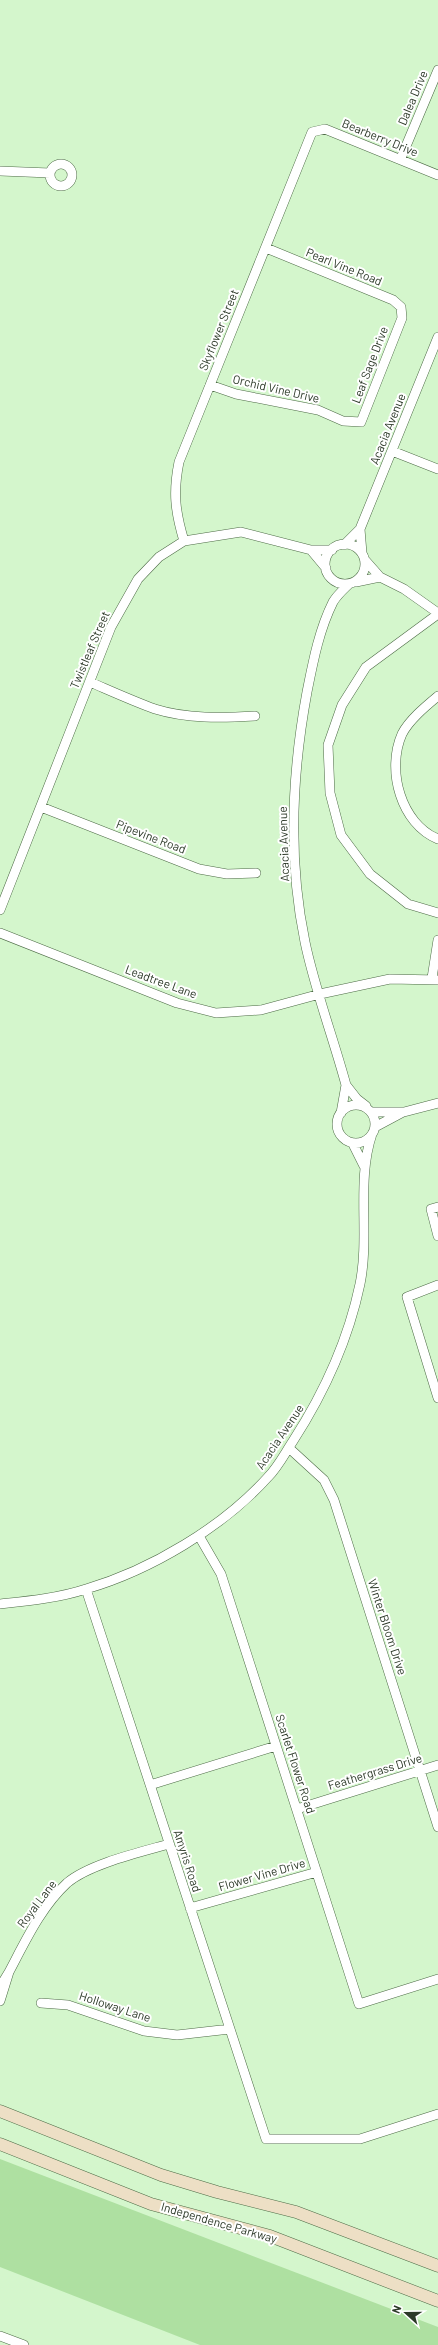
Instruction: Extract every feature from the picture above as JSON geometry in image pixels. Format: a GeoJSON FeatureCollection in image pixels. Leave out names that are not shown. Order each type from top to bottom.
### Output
{"type":"FeatureCollection","features":[{"type":"Feature","properties":{"kind":"main road"},"geometry":{"type":"LineString","coordinates":[[0,2111],[161,2175],[217,2192],[296,2212],[438,2266]]}},
{"type":"Feature","properties":{"kind":"main road","name":"Independence Parkway"},"geometry":{"type":"LineString","coordinates":[[0,2144],[151,2204],[270,2236],[438,2300]]}},
{"type":"Feature","properties":{"kind":"street","name":"Dalea Drive"},"geometry":{"type":"LineString","coordinates":[[401,158],[438,70]]}},
{"type":"Feature","properties":{"kind":"street","name":"Bearberry Drive"},"geometry":{"type":"LineString","coordinates":[[312,132],[325,129],[438,174]]}},
{"type":"Feature","properties":{"kind":"street","name":"Skyflower Street"},"geometry":{"type":"LineString","coordinates":[[184,541],[175,511],[175,482],[179,462],[312,132]]}},
{"type":"Feature","properties":{"kind":"street"},"geometry":{"type":"LineString","coordinates":[[0,171],[50,173]]}},
{"type":"Feature","properties":{"kind":"street","name":"Pearl Vine Road"},"geometry":{"type":"LineString","coordinates":[[266,248],[393,300],[401,307],[402,318]]}},
{"type":"Feature","properties":{"kind":"street","name":"Leaf Sage Drive"},"geometry":{"type":"LineString","coordinates":[[361,422],[402,318]]}},
{"type":"Feature","properties":{"kind":"street","name":"Acacia Avenue"},"geometry":{"type":"LineString","coordinates":[[344,545],[360,529],[438,337]]}},
{"type":"Feature","properties":{"kind":"street","name":"Orchid Vine Drive"},"geometry":{"type":"LineString","coordinates":[[210,385],[236,394],[318,410],[343,421],[361,422]]}},
{"type":"Feature","properties":{"kind":"street"},"geometry":{"type":"LineString","coordinates":[[392,451],[438,469]]}},
{"type":"Feature","properties":{"kind":"street","name":"Acacia Avenue"},"geometry":{"type":"LineString","coordinates":[[360,529],[363,556]]}},
{"type":"Feature","properties":{"kind":"street","name":"Twistleaf Street"},"geometry":{"type":"LineString","coordinates":[[0,910],[111,627],[138,579],[159,557],[184,541],[241,532],[310,550],[332,550]]}},
{"type":"Feature","properties":{"kind":"street"},"geometry":{"type":"LineString","coordinates":[[326,568],[328,556],[332,550],[344,545],[351,545],[363,556],[380,577],[404,589],[438,614],[366,667],[342,705],[328,745],[330,793],[341,835],[370,874],[408,904],[438,913]]}},
{"type":"Feature","properties":{"kind":"street"},"geometry":{"type":"LineString","coordinates":[[310,550],[326,568],[332,579],[337,582],[352,583],[380,577]]}},
{"type":"Feature","properties":{"kind":"street"},"geometry":{"type":"LineString","coordinates":[[352,583],[364,572],[363,556]]}},
{"type":"Feature","properties":{"kind":"street","name":"Acacia Avenue"},"geometry":{"type":"LineString","coordinates":[[332,579],[334,601]]}},
{"type":"Feature","properties":{"kind":"street","name":"Acacia Avenue"},"geometry":{"type":"LineString","coordinates":[[346,1085],[305,942],[300,907],[294,835],[294,793],[300,729],[312,666],[319,641],[334,601],[352,583]]}},
{"type":"Feature","properties":{"kind":"street"},"geometry":{"type":"LineString","coordinates":[[90,682],[156,709],[183,715],[221,718],[255,716]]}},
{"type":"Feature","properties":{"kind":"street"},"geometry":{"type":"LineString","coordinates":[[438,696],[422,709],[402,734],[395,767],[402,804],[426,835],[438,840]]}},
{"type":"Feature","properties":{"kind":"street","name":"Pipevine Road"},"geometry":{"type":"LineString","coordinates":[[41,807],[199,869],[227,874],[256,873]]}},
{"type":"Feature","properties":{"kind":"street","name":"Leadtree Lane"},"geometry":{"type":"LineString","coordinates":[[0,933],[177,1002],[216,1013],[261,1010],[320,994],[390,979],[435,979]]}},
{"type":"Feature","properties":{"kind":"street"},"geometry":{"type":"LineString","coordinates":[[435,979],[438,940]]}},
{"type":"Feature","properties":{"kind":"street"},"geometry":{"type":"LineString","coordinates":[[346,1085],[357,1099],[369,1109],[374,1131],[364,1166]]}},
{"type":"Feature","properties":{"kind":"street"},"geometry":{"type":"LineString","coordinates":[[346,1085],[338,1127],[341,1135],[353,1144],[364,1166]]}},
{"type":"Feature","properties":{"kind":"street"},"geometry":{"type":"LineString","coordinates":[[353,1144],[367,1140],[374,1131],[404,1112],[438,1102]]}},
{"type":"Feature","properties":{"kind":"street"},"geometry":{"type":"LineString","coordinates":[[340,1115],[352,1104],[369,1109],[404,1112]]}},
{"type":"Feature","properties":{"kind":"street","name":"Acacia Avenue"},"geometry":{"type":"LineString","coordinates":[[0,1604],[86,1590],[146,1565],[199,1536],[224,1519],[247,1499],[269,1476],[311,1413],[333,1371],[350,1324],[360,1283],[364,1244],[364,1166]]}},
{"type":"Feature","properties":{"kind":"street"},"geometry":{"type":"LineString","coordinates":[[438,1207],[431,1209],[438,1236]]}},
{"type":"Feature","properties":{"kind":"street"},"geometry":{"type":"LineString","coordinates":[[438,1285],[406,1297],[438,1398]]}},
{"type":"Feature","properties":{"kind":"street","name":"Winter Bloom Drive"},"geometry":{"type":"LineString","coordinates":[[288,1448],[324,1480],[334,1500],[438,1827]]}},
{"type":"Feature","properties":{"kind":"street","name":"Scarlet Flower Road"},"geometry":{"type":"LineString","coordinates":[[199,1536],[220,1574],[360,2004],[438,1979]]}},
{"type":"Feature","properties":{"kind":"street","name":"Amyris Road"},"geometry":{"type":"LineString","coordinates":[[86,1590],[266,2139],[360,2139],[438,2114]]}},
{"type":"Feature","properties":{"kind":"street"},"geometry":{"type":"LineString","coordinates":[[150,1785],[276,1746]]}},
{"type":"Feature","properties":{"kind":"street","name":"Feathergrass Drive"},"geometry":{"type":"LineString","coordinates":[[296,1809],[438,1765]]}},
{"type":"Feature","properties":{"kind":"street","name":"Royal Lane"},"geometry":{"type":"LineString","coordinates":[[0,1987],[34,1924],[68,1883],[102,1864],[169,1844]]}},
{"type":"Feature","properties":{"kind":"street","name":"Flower Vine Drive"},"geometry":{"type":"LineString","coordinates":[[190,1908],[317,1872]]}},
{"type":"Feature","properties":{"kind":"street","name":"Royal Lane"},"geometry":{"type":"LineString","coordinates":[[0,2001],[9,1972]]}},
{"type":"Feature","properties":{"kind":"street","name":"Holloway Lane"},"geometry":{"type":"LineString","coordinates":[[42,2003],[68,2005],[144,2031],[177,2035],[230,2029]]}},
{"type":"Feature","properties":{"kind":"street"},"geometry":{"type":"LineString","coordinates":[[0,2336],[14,2343],[24,2345]]}},
{"type":"Feature","properties":{"kind":"green space"},"geometry":{"type":"Polygon","coordinates":[[[0,2159],[438,2327],[438,2345],[200,2345],[0,2267],[0,2159]]]}}]}
